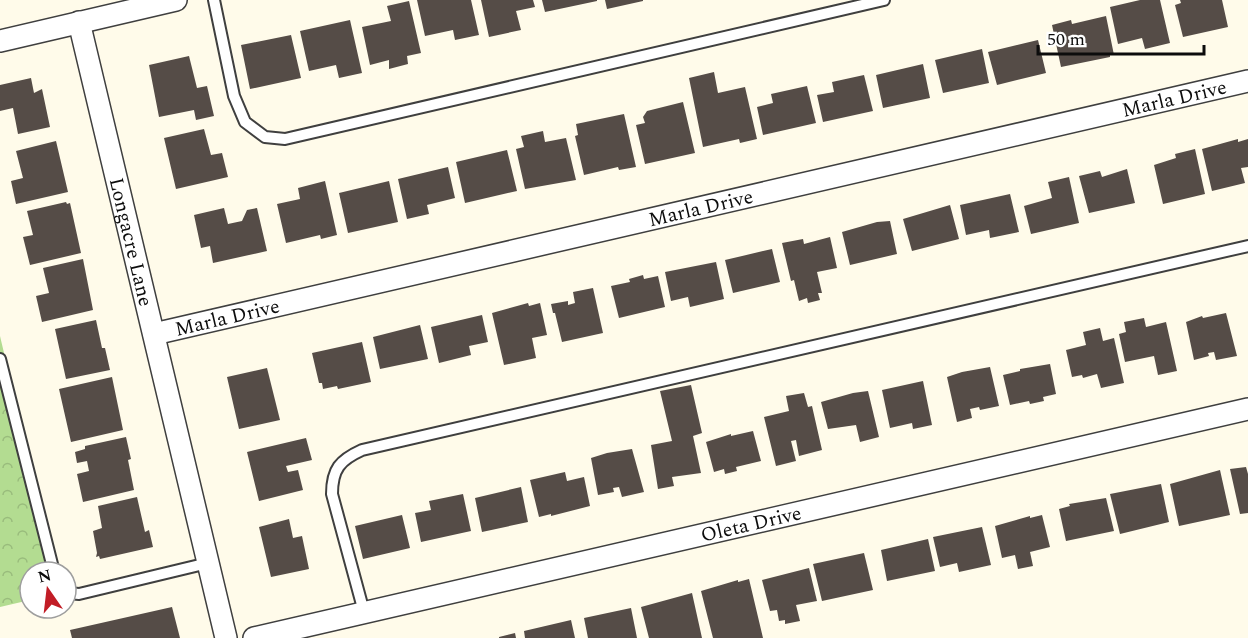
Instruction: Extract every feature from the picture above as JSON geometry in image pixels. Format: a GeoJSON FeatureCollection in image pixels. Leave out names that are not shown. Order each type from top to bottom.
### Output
{"type":"FeatureCollection","features":[{"type":"Feature","properties":{"kind":"street"},"geometry":{"type":"LineString","coordinates":[[0,40],[176,0]]}},
{"type":"Feature","properties":{"kind":"street","name":"Longacre Lane"},"geometry":{"type":"LineString","coordinates":[[80,22],[226,638]]}},
{"type":"Feature","properties":{"kind":"street","name":"Marla Drive"},"geometry":{"type":"LineString","coordinates":[[154,334],[1248,81]]}},
{"type":"Feature","properties":{"kind":"street","name":"Oleta Drive"},"geometry":{"type":"LineString","coordinates":[[254,638],[1248,409]]}},
{"type":"Feature","properties":{"kind":"lane"},"geometry":{"type":"LineString","coordinates":[[214,0],[234,96],[245,122],[265,137],[285,139],[884,0]]}},
{"type":"Feature","properties":{"kind":"lane"},"geometry":{"type":"LineString","coordinates":[[364,612],[332,494],[332,481],[337,468],[346,458],[362,450],[1248,246]]}},
{"type":"Feature","properties":{"kind":"lane"},"geometry":{"type":"LineString","coordinates":[[0,359],[51,560]]}},
{"type":"Feature","properties":{"kind":"lane"},"geometry":{"type":"LineString","coordinates":[[78,594],[208,563]]}},
{"type":"Feature","properties":{"kind":"green space"},"geometry":{"type":"Polygon","coordinates":[[[0,336],[53,560],[18,560],[18,603],[0,607],[0,336]]]}},
{"type":"Feature","properties":{"kind":"building"},"geometry":{"type":"Polygon","coordinates":[[[417,0],[471,0],[479,35],[455,40],[453,30],[425,36],[417,0]]]}},
{"type":"Feature","properties":{"kind":"building"},"geometry":{"type":"Polygon","coordinates":[[[481,0],[533,0],[535,7],[516,11],[521,30],[489,37],[481,0]]]}},
{"type":"Feature","properties":{"kind":"building"},"geometry":{"type":"Polygon","coordinates":[[[542,0],[597,0],[597,1],[545,12],[542,0]]]}},
{"type":"Feature","properties":{"kind":"building"},"geometry":{"type":"Polygon","coordinates":[[[605,0],[643,0],[643,1],[607,9],[605,0]]]}},
{"type":"Feature","properties":{"kind":"building"},"geometry":{"type":"Polygon","coordinates":[[[1140,0],[1160,0],[1170,43],[1145,49],[1142,38],[1118,44],[1110,7],[1140,0]]]}},
{"type":"Feature","properties":{"kind":"building"},"geometry":{"type":"Polygon","coordinates":[[[1180,0],[1222,0],[1228,27],[1183,37],[1175,5],[1181,3],[1180,0]]]}},
{"type":"Feature","properties":{"kind":"building"},"geometry":{"type":"Polygon","coordinates":[[[409,1],[421,53],[407,56],[408,64],[389,69],[389,60],[370,65],[362,27],[391,21],[387,6],[409,1]]]}},
{"type":"Feature","properties":{"kind":"building"},"geometry":{"type":"Polygon","coordinates":[[[1106,16],[1114,55],[1061,67],[1052,25],[1071,20],[1072,24],[1106,16]]]}},
{"type":"Feature","properties":{"kind":"building"},"geometry":{"type":"Polygon","coordinates":[[[350,20],[362,73],[339,78],[336,65],[309,71],[300,31],[350,20]]]}},
{"type":"Feature","properties":{"kind":"building"},"geometry":{"type":"Polygon","coordinates":[[[291,35],[301,78],[250,89],[241,45],[291,35]]]}},
{"type":"Feature","properties":{"kind":"building"},"geometry":{"type":"Polygon","coordinates":[[[1038,40],[1046,73],[997,85],[988,52],[1038,40]]]}},
{"type":"Feature","properties":{"kind":"building"},"geometry":{"type":"Polygon","coordinates":[[[982,49],[989,83],[943,93],[935,60],[982,49]]]}},
{"type":"Feature","properties":{"kind":"building"},"geometry":{"type":"Polygon","coordinates":[[[189,56],[197,88],[207,86],[214,116],[196,120],[194,110],[159,117],[149,65],[189,56]]]}},
{"type":"Feature","properties":{"kind":"building"},"geometry":{"type":"Polygon","coordinates":[[[923,64],[930,98],[883,108],[876,75],[923,64]]]}},
{"type":"Feature","properties":{"kind":"building"},"geometry":{"type":"Polygon","coordinates":[[[714,72],[718,93],[745,87],[757,139],[740,143],[739,139],[703,147],[689,78],[714,72]]]}},
{"type":"Feature","properties":{"kind":"building"},"geometry":{"type":"Polygon","coordinates":[[[864,75],[873,111],[823,122],[817,95],[834,92],[832,82],[864,75]]]}},
{"type":"Feature","properties":{"kind":"building"},"geometry":{"type":"Polygon","coordinates":[[[31,78],[34,93],[42,89],[50,127],[18,134],[13,108],[0,111],[0,85],[31,78]]]}},
{"type":"Feature","properties":{"kind":"building"},"geometry":{"type":"Polygon","coordinates":[[[807,86],[816,123],[763,135],[757,107],[773,103],[771,94],[807,86]]]}},
{"type":"Feature","properties":{"kind":"building"},"geometry":{"type":"Polygon","coordinates":[[[683,102],[695,153],[645,164],[636,125],[645,123],[643,117],[647,111],[683,102]]]}},
{"type":"Feature","properties":{"kind":"building"},"geometry":{"type":"Polygon","coordinates":[[[624,114],[636,167],[619,170],[618,167],[584,175],[575,136],[578,135],[576,124],[624,114]]]}},
{"type":"Feature","properties":{"kind":"building"},"geometry":{"type":"Polygon","coordinates":[[[204,129],[211,155],[222,153],[228,177],[176,189],[164,138],[204,129]]]}},
{"type":"Feature","properties":{"kind":"building"},"geometry":{"type":"Polygon","coordinates":[[[543,131],[545,142],[566,138],[576,180],[525,189],[516,149],[524,147],[521,136],[543,131]]]}},
{"type":"Feature","properties":{"kind":"building"},"geometry":{"type":"Polygon","coordinates":[[[1238,139],[1238,142],[1248,139],[1248,167],[1241,168],[1245,183],[1212,191],[1202,149],[1238,139]]]}},
{"type":"Feature","properties":{"kind":"building"},"geometry":{"type":"Polygon","coordinates":[[[56,141],[68,192],[16,204],[11,181],[23,178],[16,151],[56,141]]]}},
{"type":"Feature","properties":{"kind":"building"},"geometry":{"type":"Polygon","coordinates":[[[1195,149],[1205,194],[1163,204],[1154,165],[1176,158],[1175,154],[1195,149]]]}},
{"type":"Feature","properties":{"kind":"building"},"geometry":{"type":"Polygon","coordinates":[[[507,150],[517,191],[465,203],[456,162],[507,150]]]}},
{"type":"Feature","properties":{"kind":"building"},"geometry":{"type":"Polygon","coordinates":[[[448,167],[455,198],[427,205],[429,214],[407,219],[398,179],[448,167]]]}},
{"type":"Feature","properties":{"kind":"building"},"geometry":{"type":"Polygon","coordinates":[[[1127,169],[1135,203],[1089,213],[1079,176],[1100,171],[1102,177],[1127,169]]]}},
{"type":"Feature","properties":{"kind":"building"},"geometry":{"type":"Polygon","coordinates":[[[1069,177],[1079,223],[1031,234],[1024,206],[1052,198],[1048,182],[1069,177]]]}},
{"type":"Feature","properties":{"kind":"building"},"geometry":{"type":"Polygon","coordinates":[[[325,181],[337,235],[321,239],[320,235],[286,243],[277,204],[300,199],[298,188],[325,181]]]}},
{"type":"Feature","properties":{"kind":"building"},"geometry":{"type":"Polygon","coordinates":[[[389,181],[398,222],[348,233],[339,193],[389,181]]]}},
{"type":"Feature","properties":{"kind":"building"},"geometry":{"type":"Polygon","coordinates":[[[1010,194],[1019,232],[990,238],[989,230],[966,235],[960,205],[1010,194]]]}},
{"type":"Feature","properties":{"kind":"building"},"geometry":{"type":"Polygon","coordinates":[[[70,203],[81,253],[30,265],[23,237],[33,235],[27,211],[70,203]]]}},
{"type":"Feature","properties":{"kind":"building"},"geometry":{"type":"Polygon","coordinates":[[[950,205],[959,239],[912,251],[903,219],[950,205]]]}},
{"type":"Feature","properties":{"kind":"building"},"geometry":{"type":"Polygon","coordinates":[[[224,208],[228,224],[242,221],[247,210],[257,208],[267,251],[213,263],[210,246],[201,248],[194,215],[224,208]]]}},
{"type":"Feature","properties":{"kind":"building"},"geometry":{"type":"Polygon","coordinates":[[[890,221],[897,254],[850,265],[842,232],[877,222],[890,221]]]}},
{"type":"Feature","properties":{"kind":"building"},"geometry":{"type":"Polygon","coordinates":[[[830,237],[837,268],[817,272],[822,293],[818,293],[820,300],[808,303],[807,298],[799,301],[794,280],[791,281],[782,243],[803,239],[804,244],[830,237]]]}},
{"type":"Feature","properties":{"kind":"building"},"geometry":{"type":"Polygon","coordinates":[[[772,249],[780,282],[733,293],[725,260],[772,249]]]}},
{"type":"Feature","properties":{"kind":"building"},"geometry":{"type":"Polygon","coordinates":[[[83,259],[93,310],[42,322],[36,296],[49,293],[43,268],[83,259]]]}},
{"type":"Feature","properties":{"kind":"building"},"geometry":{"type":"Polygon","coordinates":[[[716,262],[724,299],[690,307],[688,297],[671,301],[665,272],[716,262]]]}},
{"type":"Feature","properties":{"kind":"building"},"geometry":{"type":"Polygon","coordinates":[[[643,275],[644,279],[658,276],[665,307],[619,318],[611,286],[630,282],[629,279],[643,275]]]}},
{"type":"Feature","properties":{"kind":"building"},"geometry":{"type":"Polygon","coordinates":[[[593,288],[603,333],[562,342],[551,304],[568,301],[568,305],[575,303],[573,292],[593,288]]]}},
{"type":"Feature","properties":{"kind":"building"},"geometry":{"type":"Polygon","coordinates":[[[528,303],[529,306],[540,303],[547,335],[532,338],[536,358],[504,365],[492,313],[528,303]]]}},
{"type":"Feature","properties":{"kind":"building"},"geometry":{"type":"Polygon","coordinates":[[[1226,313],[1237,356],[1216,360],[1214,352],[1208,353],[1209,356],[1194,360],[1186,322],[1202,316],[1203,318],[1226,313]]]}},
{"type":"Feature","properties":{"kind":"building"},"geometry":{"type":"Polygon","coordinates":[[[482,315],[488,342],[469,346],[471,355],[439,363],[431,327],[482,315]]]}},
{"type":"Feature","properties":{"kind":"building"},"geometry":{"type":"Polygon","coordinates":[[[1144,318],[1146,327],[1166,322],[1177,371],[1158,375],[1154,356],[1125,362],[1119,334],[1126,332],[1124,322],[1144,318]]]}},
{"type":"Feature","properties":{"kind":"building"},"geometry":{"type":"Polygon","coordinates":[[[96,320],[110,370],[66,379],[55,329],[96,320]]]}},
{"type":"Feature","properties":{"kind":"building"},"geometry":{"type":"Polygon","coordinates":[[[420,325],[428,359],[380,369],[373,337],[420,325]]]}},
{"type":"Feature","properties":{"kind":"building"},"geometry":{"type":"Polygon","coordinates":[[[1100,328],[1103,341],[1114,338],[1124,383],[1101,388],[1097,374],[1083,378],[1082,375],[1072,377],[1066,350],[1086,345],[1083,332],[1100,328]]]}},
{"type":"Feature","properties":{"kind":"building"},"geometry":{"type":"Polygon","coordinates":[[[362,342],[371,382],[338,389],[337,386],[323,389],[322,383],[319,383],[312,353],[362,342]]]}},
{"type":"Feature","properties":{"kind":"building"},"geometry":{"type":"Polygon","coordinates":[[[1050,364],[1056,394],[1043,397],[1044,401],[1010,405],[1003,375],[1020,371],[1020,369],[1050,364]]]}},
{"type":"Feature","properties":{"kind":"building"},"geometry":{"type":"Polygon","coordinates":[[[990,367],[999,406],[980,410],[979,407],[970,409],[972,418],[957,422],[947,377],[990,367]]]}},
{"type":"Feature","properties":{"kind":"building"},"geometry":{"type":"Polygon","coordinates":[[[267,368],[280,420],[239,429],[227,377],[267,368]]]}},
{"type":"Feature","properties":{"kind":"building"},"geometry":{"type":"Polygon","coordinates":[[[112,377],[123,430],[71,442],[59,389],[112,377]]]}},
{"type":"Feature","properties":{"kind":"building"},"geometry":{"type":"Polygon","coordinates":[[[923,381],[932,425],[913,429],[912,423],[890,428],[882,390],[923,381]]]}},
{"type":"Feature","properties":{"kind":"building"},"geometry":{"type":"Polygon","coordinates":[[[691,385],[702,433],[693,436],[701,473],[672,477],[674,486],[658,489],[651,445],[672,441],[660,391],[691,385]]]}},
{"type":"Feature","properties":{"kind":"building"},"geometry":{"type":"Polygon","coordinates":[[[868,391],[879,437],[860,442],[856,425],[828,429],[821,402],[868,391]]]}},
{"type":"Feature","properties":{"kind":"building"},"geometry":{"type":"Polygon","coordinates":[[[804,393],[808,407],[812,406],[822,450],[799,456],[796,440],[791,441],[796,461],[776,466],[764,417],[789,411],[786,396],[804,393]]]}},
{"type":"Feature","properties":{"kind":"building"},"geometry":{"type":"Polygon","coordinates":[[[753,431],[761,461],[736,467],[737,471],[725,474],[724,469],[714,472],[706,442],[731,434],[731,436],[753,431]]]}},
{"type":"Feature","properties":{"kind":"building"},"geometry":{"type":"Polygon","coordinates":[[[126,437],[134,490],[83,502],[77,474],[89,471],[87,461],[77,463],[75,452],[85,449],[85,446],[126,437]]]}},
{"type":"Feature","properties":{"kind":"building"},"geometry":{"type":"Polygon","coordinates":[[[306,438],[312,460],[286,466],[288,472],[298,470],[303,490],[259,501],[247,452],[306,438]]]}},
{"type":"Feature","properties":{"kind":"building"},"geometry":{"type":"Polygon","coordinates":[[[632,449],[644,492],[622,497],[619,487],[613,488],[614,492],[598,495],[591,458],[632,449]]]}},
{"type":"Feature","properties":{"kind":"building"},"geometry":{"type":"Polygon","coordinates":[[[1246,467],[1248,513],[1240,514],[1230,469],[1246,467]]]}},
{"type":"Feature","properties":{"kind":"building"},"geometry":{"type":"Polygon","coordinates":[[[1220,470],[1230,515],[1179,526],[1170,484],[1220,470]]]}},
{"type":"Feature","properties":{"kind":"building"},"geometry":{"type":"Polygon","coordinates":[[[565,472],[567,481],[584,477],[590,506],[539,517],[530,480],[565,472]]]}},
{"type":"Feature","properties":{"kind":"building"},"geometry":{"type":"Polygon","coordinates":[[[1161,484],[1169,522],[1120,534],[1110,494],[1161,484]]]}},
{"type":"Feature","properties":{"kind":"building"},"geometry":{"type":"Polygon","coordinates":[[[521,487],[528,522],[482,532],[475,498],[521,487]]]}},
{"type":"Feature","properties":{"kind":"building"},"geometry":{"type":"Polygon","coordinates":[[[463,494],[471,531],[421,542],[415,513],[431,510],[429,501],[463,494]]]}},
{"type":"Feature","properties":{"kind":"building"},"geometry":{"type":"Polygon","coordinates":[[[137,497],[145,532],[149,530],[153,547],[100,559],[99,556],[96,557],[93,531],[102,528],[98,506],[137,497]]]}},
{"type":"Feature","properties":{"kind":"building"},"geometry":{"type":"Polygon","coordinates":[[[1106,498],[1114,531],[1066,541],[1059,509],[1070,506],[1069,504],[1106,498]]]}},
{"type":"Feature","properties":{"kind":"building"},"geometry":{"type":"Polygon","coordinates":[[[402,515],[410,548],[363,559],[355,526],[402,515]]]}},
{"type":"Feature","properties":{"kind":"building"},"geometry":{"type":"Polygon","coordinates":[[[1042,515],[1050,547],[1030,552],[1033,566],[1018,569],[1015,555],[1002,558],[995,526],[1042,515]]]}},
{"type":"Feature","properties":{"kind":"building"},"geometry":{"type":"Polygon","coordinates":[[[289,519],[293,538],[302,536],[309,569],[271,577],[259,527],[289,519]]]}},
{"type":"Feature","properties":{"kind":"building"},"geometry":{"type":"Polygon","coordinates":[[[982,527],[991,565],[959,572],[957,563],[940,567],[933,537],[982,527]]]}},
{"type":"Feature","properties":{"kind":"building"},"geometry":{"type":"Polygon","coordinates":[[[928,539],[935,571],[887,581],[881,550],[928,539]]]}},
{"type":"Feature","properties":{"kind":"building"},"geometry":{"type":"Polygon","coordinates":[[[864,553],[873,590],[822,601],[813,564],[864,553]]]}},
{"type":"Feature","properties":{"kind":"building"},"geometry":{"type":"Polygon","coordinates":[[[809,568],[817,601],[796,605],[800,621],[785,624],[785,620],[779,621],[777,610],[770,611],[762,580],[809,568]]]}},
{"type":"Feature","properties":{"kind":"building"},"geometry":{"type":"Polygon","coordinates":[[[749,579],[763,638],[713,638],[701,591],[749,579]]]}},
{"type":"Feature","properties":{"kind":"building"},"geometry":{"type":"Polygon","coordinates":[[[692,593],[702,638],[649,638],[641,607],[692,593]]]}},
{"type":"Feature","properties":{"kind":"building"},"geometry":{"type":"Polygon","coordinates":[[[172,607],[180,638],[72,638],[70,630],[172,607]]]}},
{"type":"Feature","properties":{"kind":"building"},"geometry":{"type":"Polygon","coordinates":[[[631,608],[637,638],[588,638],[584,618],[631,608]]]}},
{"type":"Feature","properties":{"kind":"building"},"geometry":{"type":"Polygon","coordinates":[[[571,620],[575,638],[525,638],[524,631],[571,620]]]}},
{"type":"Feature","properties":{"kind":"building"},"geometry":{"type":"Polygon","coordinates":[[[515,633],[516,638],[499,638],[499,637],[515,633]]]}}]}
